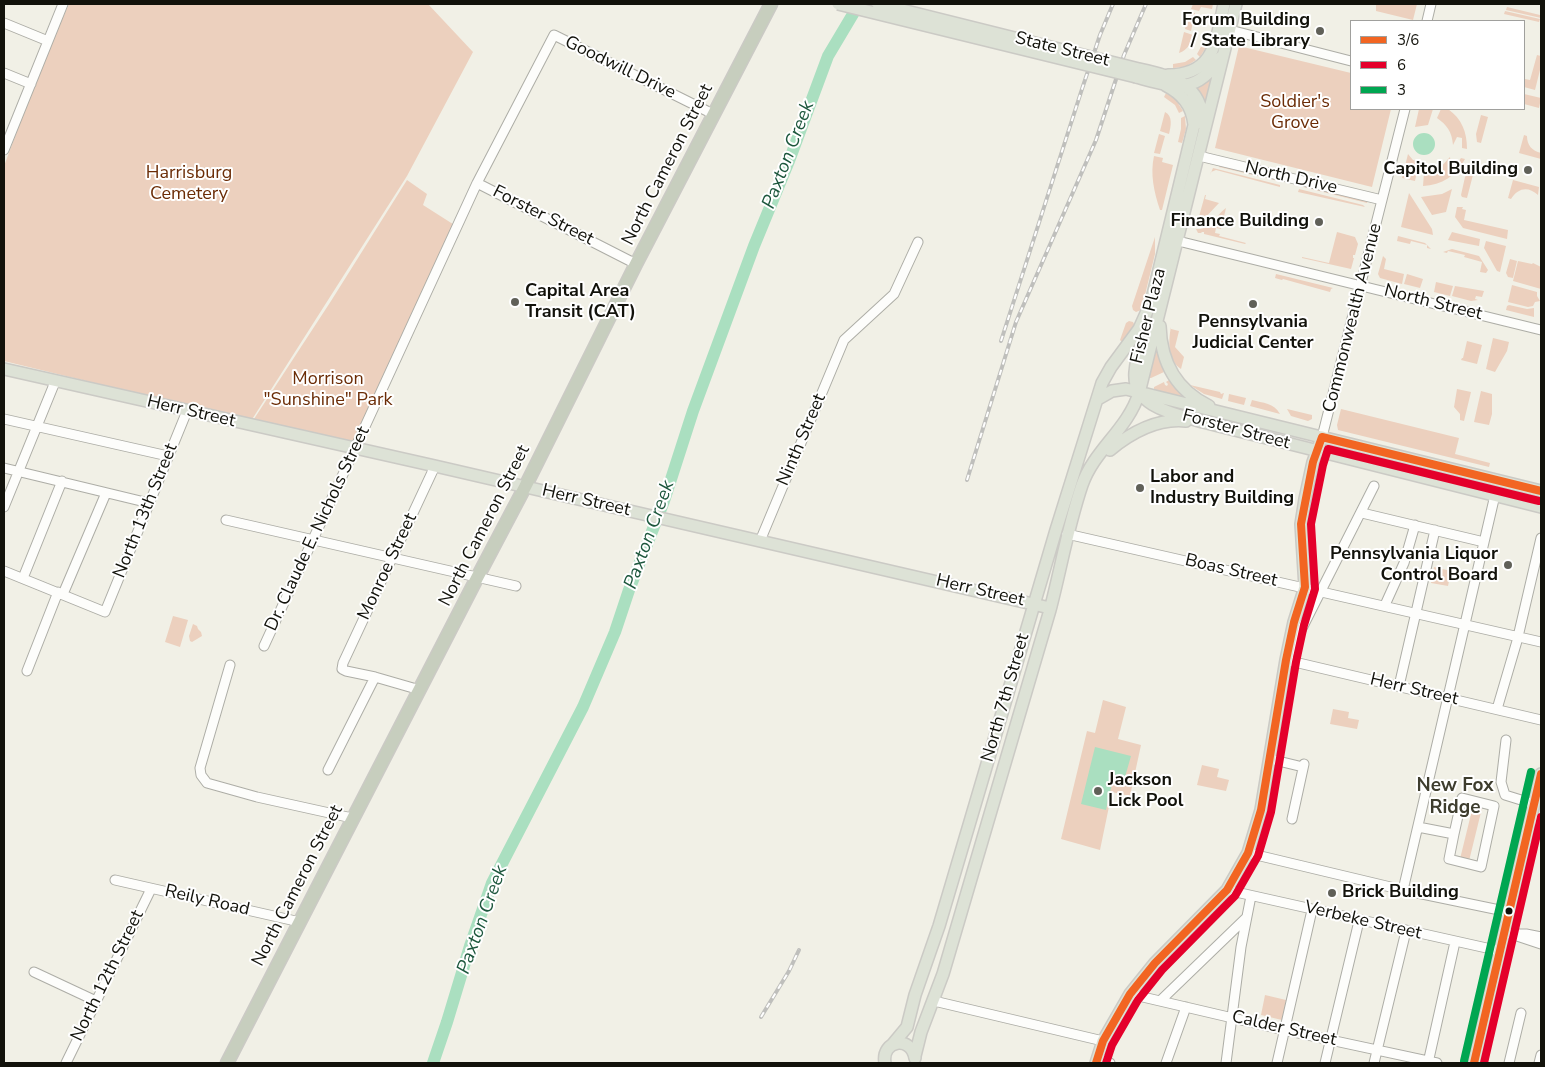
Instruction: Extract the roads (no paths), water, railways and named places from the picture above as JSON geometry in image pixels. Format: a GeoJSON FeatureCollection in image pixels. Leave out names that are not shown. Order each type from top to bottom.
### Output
{"type":"FeatureCollection","features":[{"type":"Feature","properties":{"kind":"highway","name":"North Cameron Street"},"geometry":{"type":"LineString","coordinates":[[227,1063],[352,818],[525,488],[713,114],[772,4]]}},
{"type":"Feature","properties":{"kind":"main road","name":"State Street"},"geometry":{"type":"LineString","coordinates":[[838,4],[1138,73]]}},
{"type":"Feature","properties":{"kind":"main road","name":"State Street"},"geometry":{"type":"LineString","coordinates":[[878,4],[1164,80],[1179,80],[1198,99],[1204,123],[1203,140]]}},
{"type":"Feature","properties":{"kind":"main road"},"geometry":{"type":"LineString","coordinates":[[1164,80],[1193,71],[1206,61],[1215,44],[1224,4]]}},
{"type":"Feature","properties":{"kind":"main road","name":"Fisher Plaza"},"geometry":{"type":"LineString","coordinates":[[1157,304],[1178,241],[1236,4]]}},
{"type":"Feature","properties":{"kind":"main road"},"geometry":{"type":"LineString","coordinates":[[1186,86],[1194,83],[1209,72],[1220,58],[1226,46]]}},
{"type":"Feature","properties":{"kind":"main road","name":"Fisher Plaza"},"geometry":{"type":"LineString","coordinates":[[1140,393],[1194,125],[1190,108],[1186,101],[1164,80]]}},
{"type":"Feature","properties":{"kind":"main road"},"geometry":{"type":"LineString","coordinates":[[1157,304],[1162,348],[1173,377],[1188,392],[1203,403],[1219,411]]}},
{"type":"Feature","properties":{"kind":"main road","name":"North 7th Street"},"geometry":{"type":"LineString","coordinates":[[885,1063],[886,1052],[907,1028],[915,995],[939,926],[1034,604],[1106,376],[1157,304]]}},
{"type":"Feature","properties":{"kind":"main road","name":"Herr Street"},"geometry":{"type":"LineString","coordinates":[[4,369],[1050,608]]}},
{"type":"Feature","properties":{"kind":"main road","name":"Forster Street"},"geometry":{"type":"LineString","coordinates":[[1098,399],[1119,389],[1140,393],[1541,491]]}},
{"type":"Feature","properties":{"kind":"main road","name":"North 7th Street"},"geometry":{"type":"LineString","coordinates":[[917,1060],[921,1032],[943,974],[1050,608],[1067,534],[1087,473],[1132,413],[1140,393]]}},
{"type":"Feature","properties":{"kind":"main road","name":"Forster Street"},"geometry":{"type":"LineString","coordinates":[[1140,393],[1156,407],[1203,422],[1541,507]]}},
{"type":"Feature","properties":{"kind":"main road"},"geometry":{"type":"LineString","coordinates":[[1087,473],[1102,456],[1128,435],[1150,425],[1171,421],[1203,422]]}},
{"type":"Feature","properties":{"kind":"main road","name":"Commonwealth Avenue"},"geometry":{"type":"LineString","coordinates":[[1306,587],[1301,524],[1305,499],[1322,437]]}},
{"type":"Feature","properties":{"kind":"main road"},"geometry":{"type":"LineString","coordinates":[[1097,1060],[1103,1041],[1130,994],[1155,963],[1227,890],[1248,853],[1261,810],[1294,622],[1306,587]]}},
{"type":"Feature","properties":{"kind":"main road"},"geometry":{"type":"LineString","coordinates":[[1474,1063],[1500,951],[1509,933],[1509,912],[1536,820],[1534,804],[1541,774]]}},
{"type":"Feature","properties":{"kind":"main road"},"geometry":{"type":"LineString","coordinates":[[915,995],[934,1001]]}},
{"type":"Feature","properties":{"kind":"main road","name":"North 7th Street"},"geometry":{"type":"LineString","coordinates":[[892,1045],[897,1043],[907,1044],[914,1052],[917,1060]]}},
{"type":"Feature","properties":{"kind":"street"},"geometry":{"type":"LineString","coordinates":[[4,150],[63,4]]}},
{"type":"Feature","properties":{"kind":"street"},"geometry":{"type":"LineString","coordinates":[[1427,20],[1431,4]]}},
{"type":"Feature","properties":{"kind":"street"},"geometry":{"type":"LineString","coordinates":[[4,22],[48,41]]}},
{"type":"Feature","properties":{"kind":"street"},"geometry":{"type":"LineString","coordinates":[[1230,30],[1350,61]]}},
{"type":"Feature","properties":{"kind":"street","name":"Goodwill Drive"},"geometry":{"type":"LineString","coordinates":[[554,35],[713,114]]}},
{"type":"Feature","properties":{"kind":"street","name":"Dr. Claude E. Nichols Street"},"geometry":{"type":"LineString","coordinates":[[264,646],[477,183],[554,35]]}},
{"type":"Feature","properties":{"kind":"street"},"geometry":{"type":"LineString","coordinates":[[4,73],[31,84]]}},
{"type":"Feature","properties":{"kind":"street","name":"Commonwealth Avenue"},"geometry":{"type":"LineString","coordinates":[[1322,437],[1405,110]]}},
{"type":"Feature","properties":{"kind":"street","name":"North Drive"},"geometry":{"type":"LineString","coordinates":[[1199,156],[1382,200]]}},
{"type":"Feature","properties":{"kind":"street","name":"Forster Street"},"geometry":{"type":"LineString","coordinates":[[477,183],[636,264]]}},
{"type":"Feature","properties":{"kind":"street","name":"North Street"},"geometry":{"type":"LineString","coordinates":[[1178,241],[1541,330]]}},
{"type":"Feature","properties":{"kind":"street","name":"Ninth Street"},"geometry":{"type":"LineString","coordinates":[[760,541],[844,340],[894,294],[918,242]]}},
{"type":"Feature","properties":{"kind":"street"},"geometry":{"type":"LineString","coordinates":[[4,507],[55,382]]}},
{"type":"Feature","properties":{"kind":"street","name":"North 13th Street"},"geometry":{"type":"LineString","coordinates":[[61,594],[104,612],[187,411]]}},
{"type":"Feature","properties":{"kind":"street"},"geometry":{"type":"LineString","coordinates":[[4,419],[168,456]]}},
{"type":"Feature","properties":{"kind":"street","name":"Monroe Street"},"geometry":{"type":"LineString","coordinates":[[375,677],[346,672],[342,669],[343,663],[435,466]]}},
{"type":"Feature","properties":{"kind":"street"},"geometry":{"type":"LineString","coordinates":[[4,468],[149,503]]}},
{"type":"Feature","properties":{"kind":"street"},"geometry":{"type":"LineString","coordinates":[[23,578],[62,481]]}},
{"type":"Feature","properties":{"kind":"street"},"geometry":{"type":"LineString","coordinates":[[1286,660],[1374,486]]}},
{"type":"Feature","properties":{"kind":"street"},"geometry":{"type":"LineString","coordinates":[[27,671],[106,493]]}},
{"type":"Feature","properties":{"kind":"street"},"geometry":{"type":"LineString","coordinates":[[1403,890],[1495,495]]}},
{"type":"Feature","properties":{"kind":"street"},"geometry":{"type":"LineString","coordinates":[[1362,513],[1484,542]]}},
{"type":"Feature","properties":{"kind":"street"},"geometry":{"type":"LineString","coordinates":[[226,520],[516,586]]}},
{"type":"Feature","properties":{"kind":"street"},"geometry":{"type":"LineString","coordinates":[[1385,605],[1404,563],[1415,525]]}},
{"type":"Feature","properties":{"kind":"street"},"geometry":{"type":"LineString","coordinates":[[1399,686],[1435,530]]}},
{"type":"Feature","properties":{"kind":"street","name":"Boas Street"},"geometry":{"type":"LineString","coordinates":[[1067,534],[1541,642]]}},
{"type":"Feature","properties":{"kind":"street"},"geometry":{"type":"LineString","coordinates":[[1498,709],[1518,636],[1541,538]]}},
{"type":"Feature","properties":{"kind":"street"},"geometry":{"type":"LineString","coordinates":[[4,570],[61,594]]}},
{"type":"Feature","properties":{"kind":"street","name":"Herr Street"},"geometry":{"type":"LineString","coordinates":[[1286,660],[1541,720]]}},
{"type":"Feature","properties":{"kind":"street"},"geometry":{"type":"LineString","coordinates":[[230,665],[200,768],[201,775],[207,783],[352,818]]}},
{"type":"Feature","properties":{"kind":"street"},"geometry":{"type":"LineString","coordinates":[[328,770],[375,677],[420,690]]}},
{"type":"Feature","properties":{"kind":"street"},"geometry":{"type":"LineString","coordinates":[[1506,740],[1501,782],[1505,795],[1534,804]]}},
{"type":"Feature","properties":{"kind":"street"},"geometry":{"type":"LineString","coordinates":[[1270,759],[1304,765],[1292,819]]}},
{"type":"Feature","properties":{"kind":"street"},"geometry":{"type":"LineString","coordinates":[[1462,798],[1494,806],[1481,867],[1449,859],[1454,834],[1462,798]]}},
{"type":"Feature","properties":{"kind":"street"},"geometry":{"type":"LineString","coordinates":[[1418,827],[1454,834]]}},
{"type":"Feature","properties":{"kind":"street"},"geometry":{"type":"LineString","coordinates":[[1248,853],[1403,890],[1509,912]]}},
{"type":"Feature","properties":{"kind":"street","name":"Reily Road"},"geometry":{"type":"LineString","coordinates":[[115,880],[300,922]]}},
{"type":"Feature","properties":{"kind":"street","name":"North 12th Street"},"geometry":{"type":"LineString","coordinates":[[66,1063],[151,889]]}},
{"type":"Feature","properties":{"kind":"street","name":"Verbeke Street"},"geometry":{"type":"LineString","coordinates":[[1227,890],[1500,951]]}},
{"type":"Feature","properties":{"kind":"street"},"geometry":{"type":"LineString","coordinates":[[1226,1063],[1246,918],[1251,896]]}},
{"type":"Feature","properties":{"kind":"street"},"geometry":{"type":"LineString","coordinates":[[1276,1063],[1312,910]]}},
{"type":"Feature","properties":{"kind":"street"},"geometry":{"type":"LineString","coordinates":[[1160,1001],[1246,918]]}},
{"type":"Feature","properties":{"kind":"street"},"geometry":{"type":"LineString","coordinates":[[1325,1063],[1359,921]]}},
{"type":"Feature","properties":{"kind":"street"},"geometry":{"type":"LineString","coordinates":[[1374,1063],[1406,931]]}},
{"type":"Feature","properties":{"kind":"street"},"geometry":{"type":"LineString","coordinates":[[1509,933],[1541,937]]}},
{"type":"Feature","properties":{"kind":"street"},"geometry":{"type":"LineString","coordinates":[[1509,933],[1541,944]]}},
{"type":"Feature","properties":{"kind":"street"},"geometry":{"type":"LineString","coordinates":[[1431,1063],[1455,942]]}},
{"type":"Feature","properties":{"kind":"street"},"geometry":{"type":"LineString","coordinates":[[34,972],[96,1001]]}},
{"type":"Feature","properties":{"kind":"street","name":"Calder Street"},"geometry":{"type":"LineString","coordinates":[[1130,994],[1431,1063]]}},
{"type":"Feature","properties":{"kind":"street"},"geometry":{"type":"LineString","coordinates":[[934,1001],[1103,1041]]}},
{"type":"Feature","properties":{"kind":"street"},"geometry":{"type":"LineString","coordinates":[[1166,1063],[1186,1007]]}},
{"type":"Feature","properties":{"kind":"street"},"geometry":{"type":"LineString","coordinates":[[1510,1063],[1521,1013]]}},
{"type":"Feature","properties":{"kind":"street"},"geometry":{"type":"LineString","coordinates":[[1539,1063],[1541,1055]]}},
{"type":"Feature","properties":{"kind":"street"},"geometry":{"type":"LineString","coordinates":[[1097,1060],[1110,1063]]}},
{"type":"Feature","properties":{"kind":"waterway","name":"Paxton Creek"},"geometry":{"type":"LineString","coordinates":[[433,1063],[492,883],[583,707],[615,632],[629,590],[664,501],[693,411],[754,246],[789,161],[828,56],[859,4]]}},
{"type":"Feature","properties":{"kind":"railway"},"geometry":{"type":"LineString","coordinates":[[1001,341],[1082,89],[1100,35],[1113,4]]}},
{"type":"Feature","properties":{"kind":"railway"},"geometry":{"type":"LineString","coordinates":[[967,480],[1016,322],[1096,140],[1124,55],[1146,4]]}},
{"type":"Feature","properties":{"kind":"railway"},"geometry":{"type":"LineString","coordinates":[[761,1017],[789,971],[799,950]]}},
{"type":"Feature","properties":{"kind":"place","name":"Forum Building / State Library"},"geometry":{"type":"Point","coordinates":[1320,31]}},
{"type":"Feature","properties":{"kind":"place","name":"Capitol Building"},"geometry":{"type":"Point","coordinates":[1528,170]}},
{"type":"Feature","properties":{"kind":"place","name":"Finance Building"},"geometry":{"type":"Point","coordinates":[1319,222]}},
{"type":"Feature","properties":{"kind":"place","name":"Capital Area Transit (CAT)"},"geometry":{"type":"Point","coordinates":[515,302]}},
{"type":"Feature","properties":{"kind":"place","name":"Pennsylvania Judicial Center"},"geometry":{"type":"Point","coordinates":[1253,304]}},
{"type":"Feature","properties":{"kind":"place","name":"Labor and Industry Building"},"geometry":{"type":"Point","coordinates":[1140,488]}},
{"type":"Feature","properties":{"kind":"place","name":"Pennsylvania Liquor Control Board"},"geometry":{"type":"Point","coordinates":[1508,565]}},
{"type":"Feature","properties":{"kind":"place","name":"Jackson Lick Pool"},"geometry":{"type":"Point","coordinates":[1098,791]}},
{"type":"Feature","properties":{"kind":"place","name":"Brick Building"},"geometry":{"type":"Point","coordinates":[1332,893]}},
{"type":"Feature","properties":{"kind":"district","name":"New Fox Ridge"},"geometry":{"type":"Point","coordinates":[1455,797]}},
{"type":"Feature","properties":{"kind":"park label","name":"Soldier's Grove"},"geometry":{"type":"Point","coordinates":[1295,113]}},
{"type":"Feature","properties":{"kind":"park label","name":"Harrisburg Cemetery"},"geometry":{"type":"Point","coordinates":[189,184]}},
{"type":"Feature","properties":{"kind":"park label","name":"Morrison \"Sunshine\" Park"},"geometry":{"type":"Point","coordinates":[328,390]}}]}
